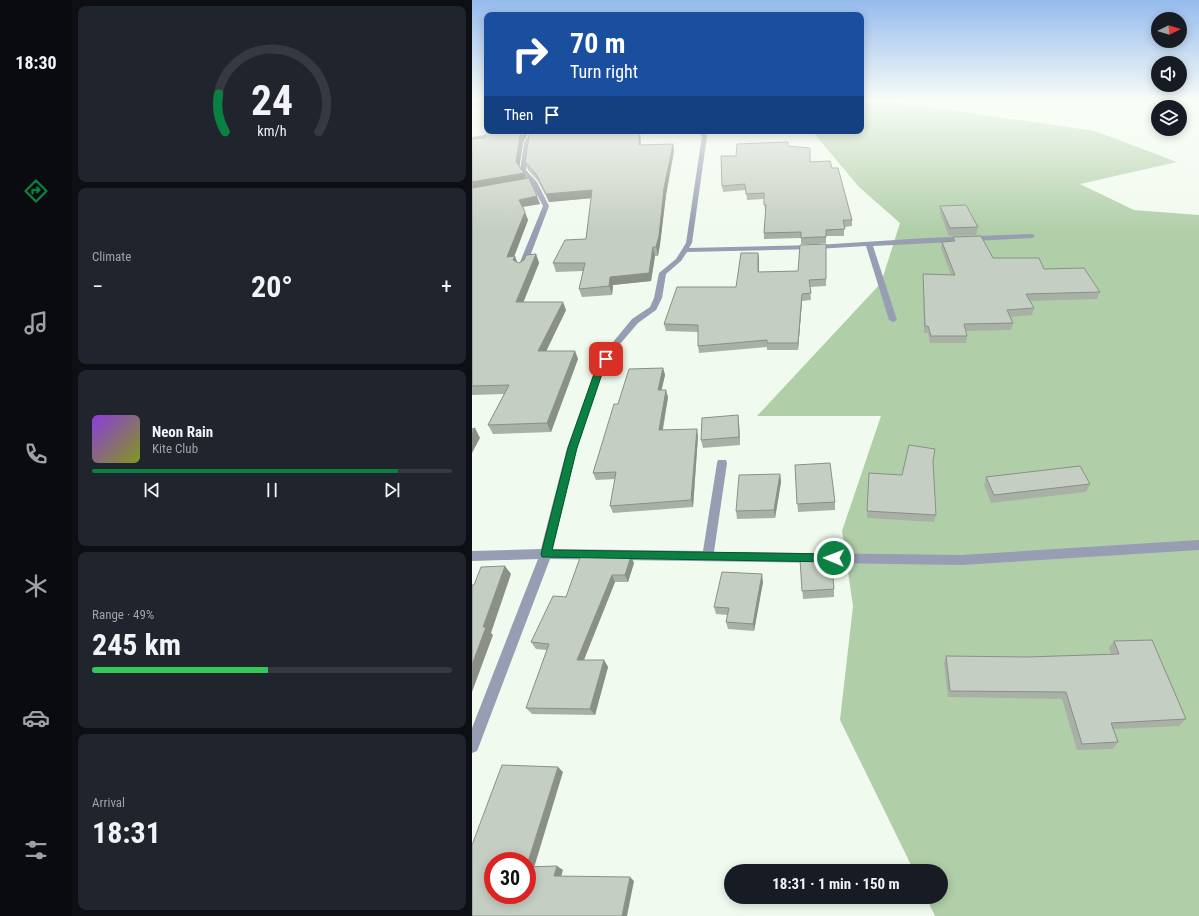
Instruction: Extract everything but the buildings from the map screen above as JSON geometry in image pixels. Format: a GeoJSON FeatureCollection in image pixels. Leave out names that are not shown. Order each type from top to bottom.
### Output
{"type":"FeatureCollection","features":[{"type":"Feature","properties":{"kind":"street"},"geometry":{"type":"LineString","coordinates":[[522,268],[546,206],[534,182],[523,170],[527,145]]}},
{"type":"Feature","properties":{"kind":"street"},"geometry":{"type":"LineString","coordinates":[[472,746],[546,554],[572,448],[600,368],[612,349],[635,321],[653,308],[658,298],[663,273],[679,260],[689,243],[705,145]]}},
{"type":"Feature","properties":{"kind":"street"},"geometry":{"type":"LineString","coordinates":[[526,184],[534,182]]}},
{"type":"Feature","properties":{"kind":"street"},"geometry":{"type":"LineString","coordinates":[[685,250],[802,247],[1032,236]]}},
{"type":"Feature","properties":{"kind":"street"},"geometry":{"type":"LineString","coordinates":[[868,244],[893,320]]}},
{"type":"Feature","properties":{"kind":"street"},"geometry":{"type":"LineString","coordinates":[[708,556],[722,463]]}},
{"type":"Feature","properties":{"kind":"street"},"geometry":{"type":"LineString","coordinates":[[472,556],[546,554],[961,560],[1199,545]]}},
{"type":"Feature","properties":{"kind":"green space"},"geometry":{"type":"Polygon","coordinates":[[[824,145],[1131,145],[1177,162],[1080,184],[1134,210],[1199,215],[1199,916],[935,916],[929,904],[948,904],[948,864],[911,864],[840,720],[853,606],[842,531],[881,416],[757,416],[881,283],[900,223],[859,187],[824,145]]]}},
{"type":"Feature","properties":{"kind":"route"},"geometry":{"type":"LineString","coordinates":[[606,359],[600,368],[572,448],[546,554],[834,558]]}}]}
